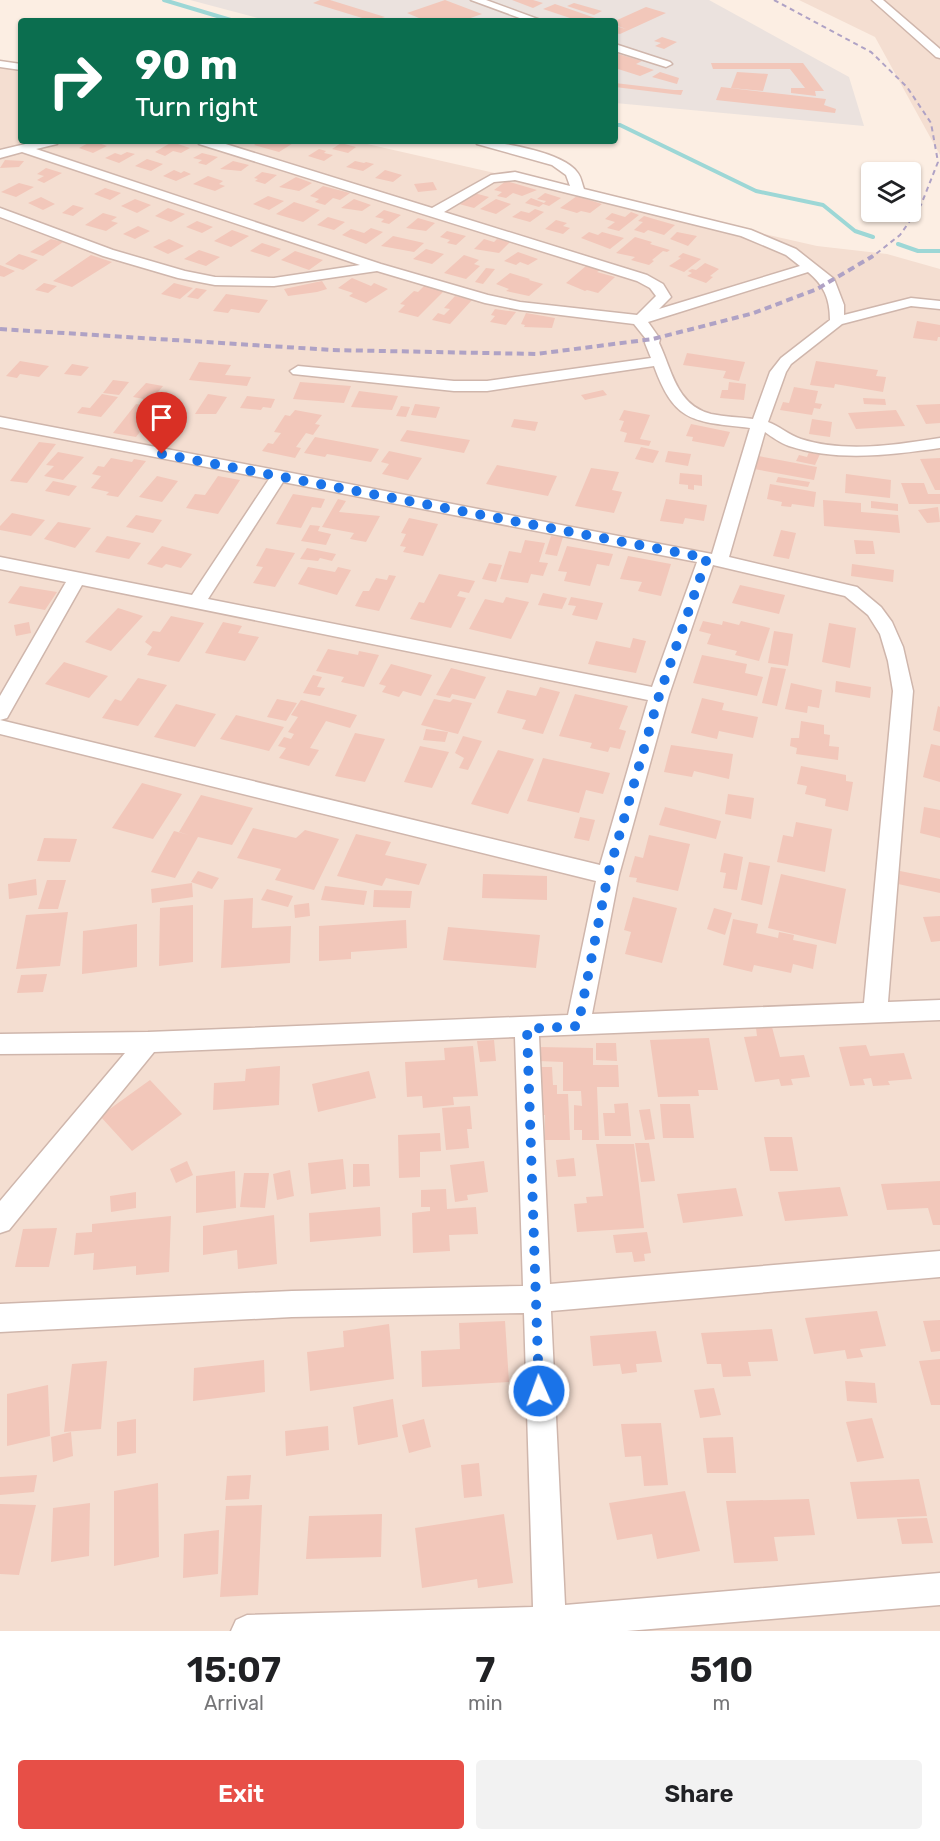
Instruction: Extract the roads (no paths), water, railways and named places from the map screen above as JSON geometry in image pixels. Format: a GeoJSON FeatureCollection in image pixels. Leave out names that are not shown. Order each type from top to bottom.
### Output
{"type":"FeatureCollection","features":[{"type":"Feature","properties":{"kind":"street"},"geometry":{"type":"LineString","coordinates":[[476,0],[529,18]]}},
{"type":"Feature","properties":{"kind":"street"},"geometry":{"type":"LineString","coordinates":[[877,0],[940,55]]}},
{"type":"Feature","properties":{"kind":"street"},"geometry":{"type":"LineString","coordinates":[[618,48],[666,64]]}},
{"type":"Feature","properties":{"kind":"street"},"geometry":{"type":"LineString","coordinates":[[0,64],[18,67]]}},
{"type":"Feature","properties":{"kind":"street"},"geometry":{"type":"LineString","coordinates":[[0,154],[42,144]]}},
{"type":"Feature","properties":{"kind":"street"},"geometry":{"type":"LineString","coordinates":[[213,144],[435,212],[654,283],[662,290],[664,297],[639,320]]}},
{"type":"Feature","properties":{"kind":"street"},"geometry":{"type":"LineString","coordinates":[[492,144],[556,162],[572,173],[579,192]]}},
{"type":"Feature","properties":{"kind":"street"},"geometry":{"type":"LineString","coordinates":[[24,149],[378,267],[485,299],[520,306],[639,320],[811,267]]}},
{"type":"Feature","properties":{"kind":"street"},"geometry":{"type":"LineString","coordinates":[[435,212],[491,179],[521,178],[746,233],[791,252],[829,282],[827,284],[837,305],[837,321]]}},
{"type":"Feature","properties":{"kind":"street"},"geometry":{"type":"LineString","coordinates":[[0,212],[108,253],[183,275],[215,281],[274,282],[378,267]]}},
{"type":"Feature","properties":{"kind":"street"},"geometry":{"type":"LineString","coordinates":[[578,1026],[608,875],[659,696],[713,560],[775,381],[786,361],[837,321],[911,302],[940,305]]}},
{"type":"Feature","properties":{"kind":"street"},"geometry":{"type":"LineString","coordinates":[[639,320],[653,339],[652,343],[675,397],[688,410],[718,421],[759,424],[794,442],[829,449],[872,451],[940,443]]}},
{"type":"Feature","properties":{"kind":"street"},"geometry":{"type":"LineString","coordinates":[[298,371],[454,386],[487,386],[661,361]]}},
{"type":"Feature","properties":{"kind":"street"},"geometry":{"type":"LineString","coordinates":[[0,423],[713,560],[850,591],[868,602],[881,617],[891,639],[903,691],[875,1013]]}},
{"type":"Feature","properties":{"kind":"street"},"geometry":{"type":"LineString","coordinates":[[196,603],[278,477]]}},
{"type":"Feature","properties":{"kind":"street"},"geometry":{"type":"LineString","coordinates":[[0,563],[659,696]]}},
{"type":"Feature","properties":{"kind":"street"},"geometry":{"type":"LineString","coordinates":[[0,713],[77,579]]}},
{"type":"Feature","properties":{"kind":"street"},"geometry":{"type":"LineString","coordinates":[[0,728],[608,875]]}},
{"type":"Feature","properties":{"kind":"street"},"geometry":{"type":"LineString","coordinates":[[0,1044],[148,1042],[527,1029],[940,1010]]}},
{"type":"Feature","properties":{"kind":"street"},"geometry":{"type":"LineString","coordinates":[[527,1029],[549,1627]]}},
{"type":"Feature","properties":{"kind":"street"},"geometry":{"type":"LineString","coordinates":[[0,1221],[148,1042]]}},
{"type":"Feature","properties":{"kind":"street"},"geometry":{"type":"LineString","coordinates":[[0,1318],[292,1304],[536,1299],[940,1263]]}},
{"type":"Feature","properties":{"kind":"street"},"geometry":{"type":"LineString","coordinates":[[247,1631],[549,1627],[940,1589]]}},
{"type":"Feature","properties":{"kind":"waterway"},"geometry":{"type":"LineString","coordinates":[[164,0],[224,18]]}},
{"type":"Feature","properties":{"kind":"waterway"},"geometry":{"type":"LineString","coordinates":[[618,125],[756,191],[823,205],[855,231],[873,237]]}},
{"type":"Feature","properties":{"kind":"waterway"},"geometry":{"type":"LineString","coordinates":[[898,244],[918,251],[940,251]]}},
{"type":"Feature","properties":{"kind":"railway"},"geometry":{"type":"LineString","coordinates":[[774,0],[871,52],[907,87],[931,123],[938,162],[921,205],[900,235],[872,257]]}},
{"type":"Feature","properties":{"kind":"railway"},"geometry":{"type":"LineString","coordinates":[[0,329],[332,350],[536,354],[653,339],[754,313],[817,289],[873,256]]}}]}
